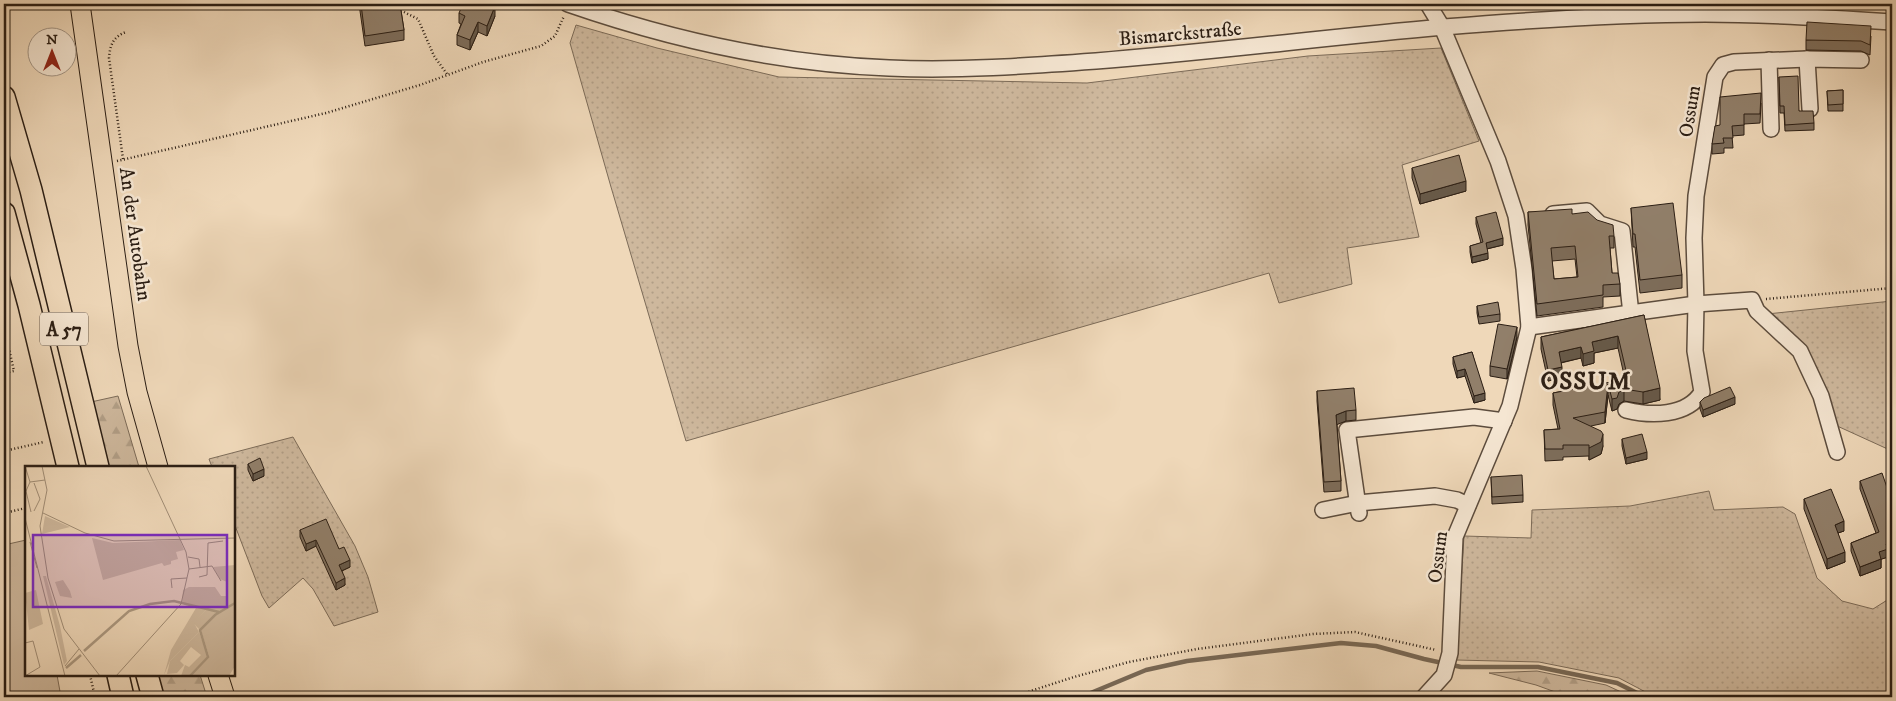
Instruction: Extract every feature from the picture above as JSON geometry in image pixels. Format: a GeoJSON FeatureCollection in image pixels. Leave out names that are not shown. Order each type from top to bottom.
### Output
{"type":"FeatureCollection","features":[{"type":"Feature","properties":{"kind":"highway","name":"A 57"},"geometry":{"type":"LineString","coordinates":[[4,97],[31,190],[98,466]]}},
{"type":"Feature","properties":{"kind":"highway","name":"A 57"},"geometry":{"type":"LineString","coordinates":[[4,213],[68,466]]}},
{"type":"Feature","properties":{"kind":"highway"},"geometry":{"type":"LineString","coordinates":[[118,676],[123,697]]}},
{"type":"Feature","properties":{"kind":"highway"},"geometry":{"type":"LineString","coordinates":[[147,676],[153,697]]}},
{"type":"Feature","properties":{"kind":"main road","name":"An der Autobahn"},"geometry":{"type":"LineString","coordinates":[[80,4],[104,163],[132,372],[158,466]]}},
{"type":"Feature","properties":{"kind":"main road"},"geometry":{"type":"LineString","coordinates":[[218,676],[225,697]]}},
{"type":"Feature","properties":{"kind":"street","name":"Bismarckstraße"},"geometry":{"type":"LineString","coordinates":[[567,8],[736,51],[795,60],[887,68],[966,70],[1153,56],[1433,13],[1548,20],[1704,14],[1812,16],[1892,22]]}},
{"type":"Feature","properties":{"kind":"street","name":"Ossum"},"geometry":{"type":"LineString","coordinates":[[1424,697],[1444,675],[1450,653],[1455,536],[1504,421],[1516,386],[1529,328],[1524,268],[1516,216],[1498,161],[1433,13]]}},
{"type":"Feature","properties":{"kind":"street"},"geometry":{"type":"LineString","coordinates":[[1807,59],[1810,109]]}},
{"type":"Feature","properties":{"kind":"street","name":"Ossum"},"geometry":{"type":"LineString","coordinates":[[1626,410],[1644,414],[1682,409],[1698,398],[1702,392],[1696,351],[1694,238],[1696,196],[1715,77],[1723,65],[1734,62],[1769,60],[1861,60]]}},
{"type":"Feature","properties":{"kind":"street"},"geometry":{"type":"LineString","coordinates":[[1769,60],[1771,128]]}},
{"type":"Feature","properties":{"kind":"street"},"geometry":{"type":"LineString","coordinates":[[1516,216],[1587,211],[1600,224],[1622,231],[1631,314]]}},
{"type":"Feature","properties":{"kind":"street"},"geometry":{"type":"LineString","coordinates":[[1529,328],[1696,304],[1752,300],[1757,311],[1800,351],[1821,396],[1837,452]]}},
{"type":"Feature","properties":{"kind":"street"},"geometry":{"type":"LineString","coordinates":[[1359,508],[1347,430],[1474,417],[1504,421]]}},
{"type":"Feature","properties":{"kind":"street"},"geometry":{"type":"LineString","coordinates":[[1322,510],[1359,508],[1435,496],[1457,500],[1468,505]]}},
{"type":"Feature","properties":{"kind":"path"},"geometry":{"type":"LineString","coordinates":[[104,163],[326,113],[390,95],[483,62],[541,46],[555,36],[567,8]]}},
{"type":"Feature","properties":{"kind":"path"},"geometry":{"type":"LineString","coordinates":[[404,12],[418,19],[434,56],[447,74]]}},
{"type":"Feature","properties":{"kind":"path"},"geometry":{"type":"LineString","coordinates":[[124,159],[109,48],[112,41],[118,35],[126,32]]}},
{"type":"Feature","properties":{"kind":"path"},"geometry":{"type":"LineString","coordinates":[[1752,300],[1892,288]]}},
{"type":"Feature","properties":{"kind":"path"},"geometry":{"type":"LineString","coordinates":[[4,327],[14,371],[4,373]]}},
{"type":"Feature","properties":{"kind":"path"},"geometry":{"type":"LineString","coordinates":[[4,451],[46,441]]}},
{"type":"Feature","properties":{"kind":"path"},"geometry":{"type":"LineString","coordinates":[[4,513],[25,508]]}},
{"type":"Feature","properties":{"kind":"path"},"geometry":{"type":"LineString","coordinates":[[1012,697],[1074,677],[1146,658],[1313,634],[1356,632],[1450,653]]}},
{"type":"Feature","properties":{"kind":"path"},"geometry":{"type":"LineString","coordinates":[[90,676],[95,697]]}},
{"type":"Feature","properties":{"kind":"green space"},"geometry":{"type":"Polygon","coordinates":[[[576,25],[657,48],[779,77],[1087,83],[1308,56],[1441,48],[1479,141],[1402,165],[1419,237],[1347,248],[1352,284],[1279,303],[1269,273],[686,441],[570,43],[576,25]]]}},
{"type":"Feature","properties":{"kind":"green space"},"geometry":{"type":"Polygon","coordinates":[[[1892,301],[1892,451],[1835,425],[1827,392],[1767,314],[1892,301]]]}},
{"type":"Feature","properties":{"kind":"green space"},"geometry":{"type":"Polygon","coordinates":[[[118,396],[139,466],[107,466],[91,402],[118,396]]]}},
{"type":"Feature","properties":{"kind":"green space"},"geometry":{"type":"Polygon","coordinates":[[[293,437],[355,546],[368,577],[378,612],[334,626],[313,589],[303,578],[269,608],[262,596],[235,526],[235,466],[212,466],[209,459],[293,437]]]}},
{"type":"Feature","properties":{"kind":"green space"},"geometry":{"type":"Polygon","coordinates":[[[1709,491],[1714,510],[1783,507],[1795,514],[1817,578],[1842,601],[1873,609],[1892,597],[1892,697],[1655,697],[1619,678],[1539,662],[1456,660],[1464,536],[1531,538],[1532,510],[1630,506],[1709,491]]]}},
{"type":"Feature","properties":{"kind":"green space"},"geometry":{"type":"Polygon","coordinates":[[[25,540],[25,676],[57,676],[61,697],[4,697],[4,545],[25,540]]]}},
{"type":"Feature","properties":{"kind":"green space"},"geometry":{"type":"Polygon","coordinates":[[[1537,671],[1606,685],[1632,697],[1569,697],[1536,685],[1489,673],[1537,671]]]}},
{"type":"Feature","properties":{"kind":"green space"},"geometry":{"type":"Polygon","coordinates":[[[156,676],[200,676],[207,697],[162,697],[156,676]]]}},
{"type":"Feature","properties":{"kind":"building"},"geometry":{"type":"Polygon","coordinates":[[[361,4],[400,4],[404,30],[365,36],[361,4]]]}},
{"type":"Feature","properties":{"kind":"building"},"geometry":{"type":"Polygon","coordinates":[[[463,4],[489,4],[495,6],[487,26],[478,22],[470,40],[457,35],[465,16],[459,13],[463,4]]]}},
{"type":"Feature","properties":{"kind":"building"},"geometry":{"type":"Polygon","coordinates":[[[1807,22],[1871,26],[1870,45],[1861,41],[1806,40],[1807,22]]]}},
{"type":"Feature","properties":{"kind":"building"},"geometry":{"type":"Polygon","coordinates":[[[1798,76],[1799,111],[1813,111],[1814,123],[1785,125],[1784,106],[1780,106],[1779,77],[1798,76]]]}},
{"type":"Feature","properties":{"kind":"building"},"geometry":{"type":"Polygon","coordinates":[[[1843,90],[1843,104],[1828,105],[1827,91],[1843,90]]]}},
{"type":"Feature","properties":{"kind":"building"},"geometry":{"type":"Polygon","coordinates":[[[1761,93],[1760,114],[1744,114],[1744,125],[1732,126],[1733,138],[1723,138],[1724,143],[1712,144],[1715,126],[1720,125],[1720,97],[1761,93]]]}},
{"type":"Feature","properties":{"kind":"building"},"geometry":{"type":"Polygon","coordinates":[[[1459,155],[1466,181],[1420,194],[1412,168],[1459,155]]]}},
{"type":"Feature","properties":{"kind":"building"},"geometry":{"type":"Polygon","coordinates":[[[1673,203],[1682,275],[1640,280],[1631,208],[1673,203]]]}},
{"type":"Feature","properties":{"kind":"building"},"geometry":{"type":"Polygon","coordinates":[[[1572,209],[1572,214],[1588,212],[1597,220],[1613,225],[1614,236],[1609,236],[1612,273],[1618,273],[1620,284],[1603,285],[1603,295],[1537,304],[1528,212],[1572,209]],[[1575,246],[1551,248],[1554,279],[1578,277],[1575,246]]]}},
{"type":"Feature","properties":{"kind":"building"},"geometry":{"type":"Polygon","coordinates":[[[1496,212],[1503,238],[1486,243],[1488,253],[1472,257],[1470,246],[1483,242],[1476,217],[1496,212]]]}},
{"type":"Feature","properties":{"kind":"building"},"geometry":{"type":"Polygon","coordinates":[[[1498,302],[1500,314],[1479,317],[1477,306],[1498,302]]]}},
{"type":"Feature","properties":{"kind":"building"},"geometry":{"type":"Polygon","coordinates":[[[1644,315],[1660,388],[1643,392],[1624,389],[1619,392],[1617,398],[1612,399],[1608,384],[1605,412],[1573,418],[1601,431],[1603,434],[1601,442],[1589,448],[1589,445],[1563,445],[1563,449],[1545,449],[1544,430],[1560,429],[1553,393],[1622,380],[1622,376],[1627,375],[1618,336],[1592,342],[1594,351],[1583,354],[1581,347],[1559,352],[1562,367],[1548,370],[1541,337],[1644,315]]]}},
{"type":"Feature","properties":{"kind":"building"},"geometry":{"type":"Polygon","coordinates":[[[1498,324],[1517,327],[1507,369],[1490,366],[1498,324]]]}},
{"type":"Feature","properties":{"kind":"building"},"geometry":{"type":"Polygon","coordinates":[[[1472,352],[1485,393],[1474,396],[1465,369],[1457,371],[1453,357],[1472,352]]]}},
{"type":"Feature","properties":{"kind":"building"},"geometry":{"type":"Polygon","coordinates":[[[1730,387],[1735,397],[1703,410],[1700,402],[1704,398],[1730,387]]]}},
{"type":"Feature","properties":{"kind":"building"},"geometry":{"type":"Polygon","coordinates":[[[1354,388],[1356,410],[1336,415],[1341,481],[1324,482],[1317,391],[1354,388]]]}},
{"type":"Feature","properties":{"kind":"building"},"geometry":{"type":"Polygon","coordinates":[[[1642,434],[1647,452],[1626,458],[1622,439],[1642,434]]]}},
{"type":"Feature","properties":{"kind":"building"},"geometry":{"type":"Polygon","coordinates":[[[260,458],[264,469],[253,474],[248,464],[260,458]]]}},
{"type":"Feature","properties":{"kind":"building"},"geometry":{"type":"Polygon","coordinates":[[[1882,473],[1892,502],[1892,541],[1886,544],[1888,549],[1879,552],[1881,559],[1860,567],[1851,543],[1879,532],[1860,481],[1882,473]]]}},
{"type":"Feature","properties":{"kind":"building"},"geometry":{"type":"Polygon","coordinates":[[[1522,475],[1523,495],[1492,497],[1491,477],[1522,475]]]}},
{"type":"Feature","properties":{"kind":"building"},"geometry":{"type":"Polygon","coordinates":[[[1831,489],[1844,521],[1835,525],[1845,552],[1827,559],[1804,499],[1831,489]]]}},
{"type":"Feature","properties":{"kind":"building"},"geometry":{"type":"Polygon","coordinates":[[[326,519],[339,549],[344,547],[350,560],[339,565],[345,578],[336,583],[316,540],[306,544],[300,530],[326,519]]]}},
{"type":"Feature","properties":{"kind":"waterway"},"geometry":{"type":"LineString","coordinates":[[1081,697],[1146,670],[1187,661],[1341,643],[1376,646],[1461,667],[1538,667],[1617,683],[1645,697]]}},
{"type":"Feature","properties":{"kind":"district","name":"OSSUM"},"geometry":{"type":"Point","coordinates":[1586,380]}}]}
